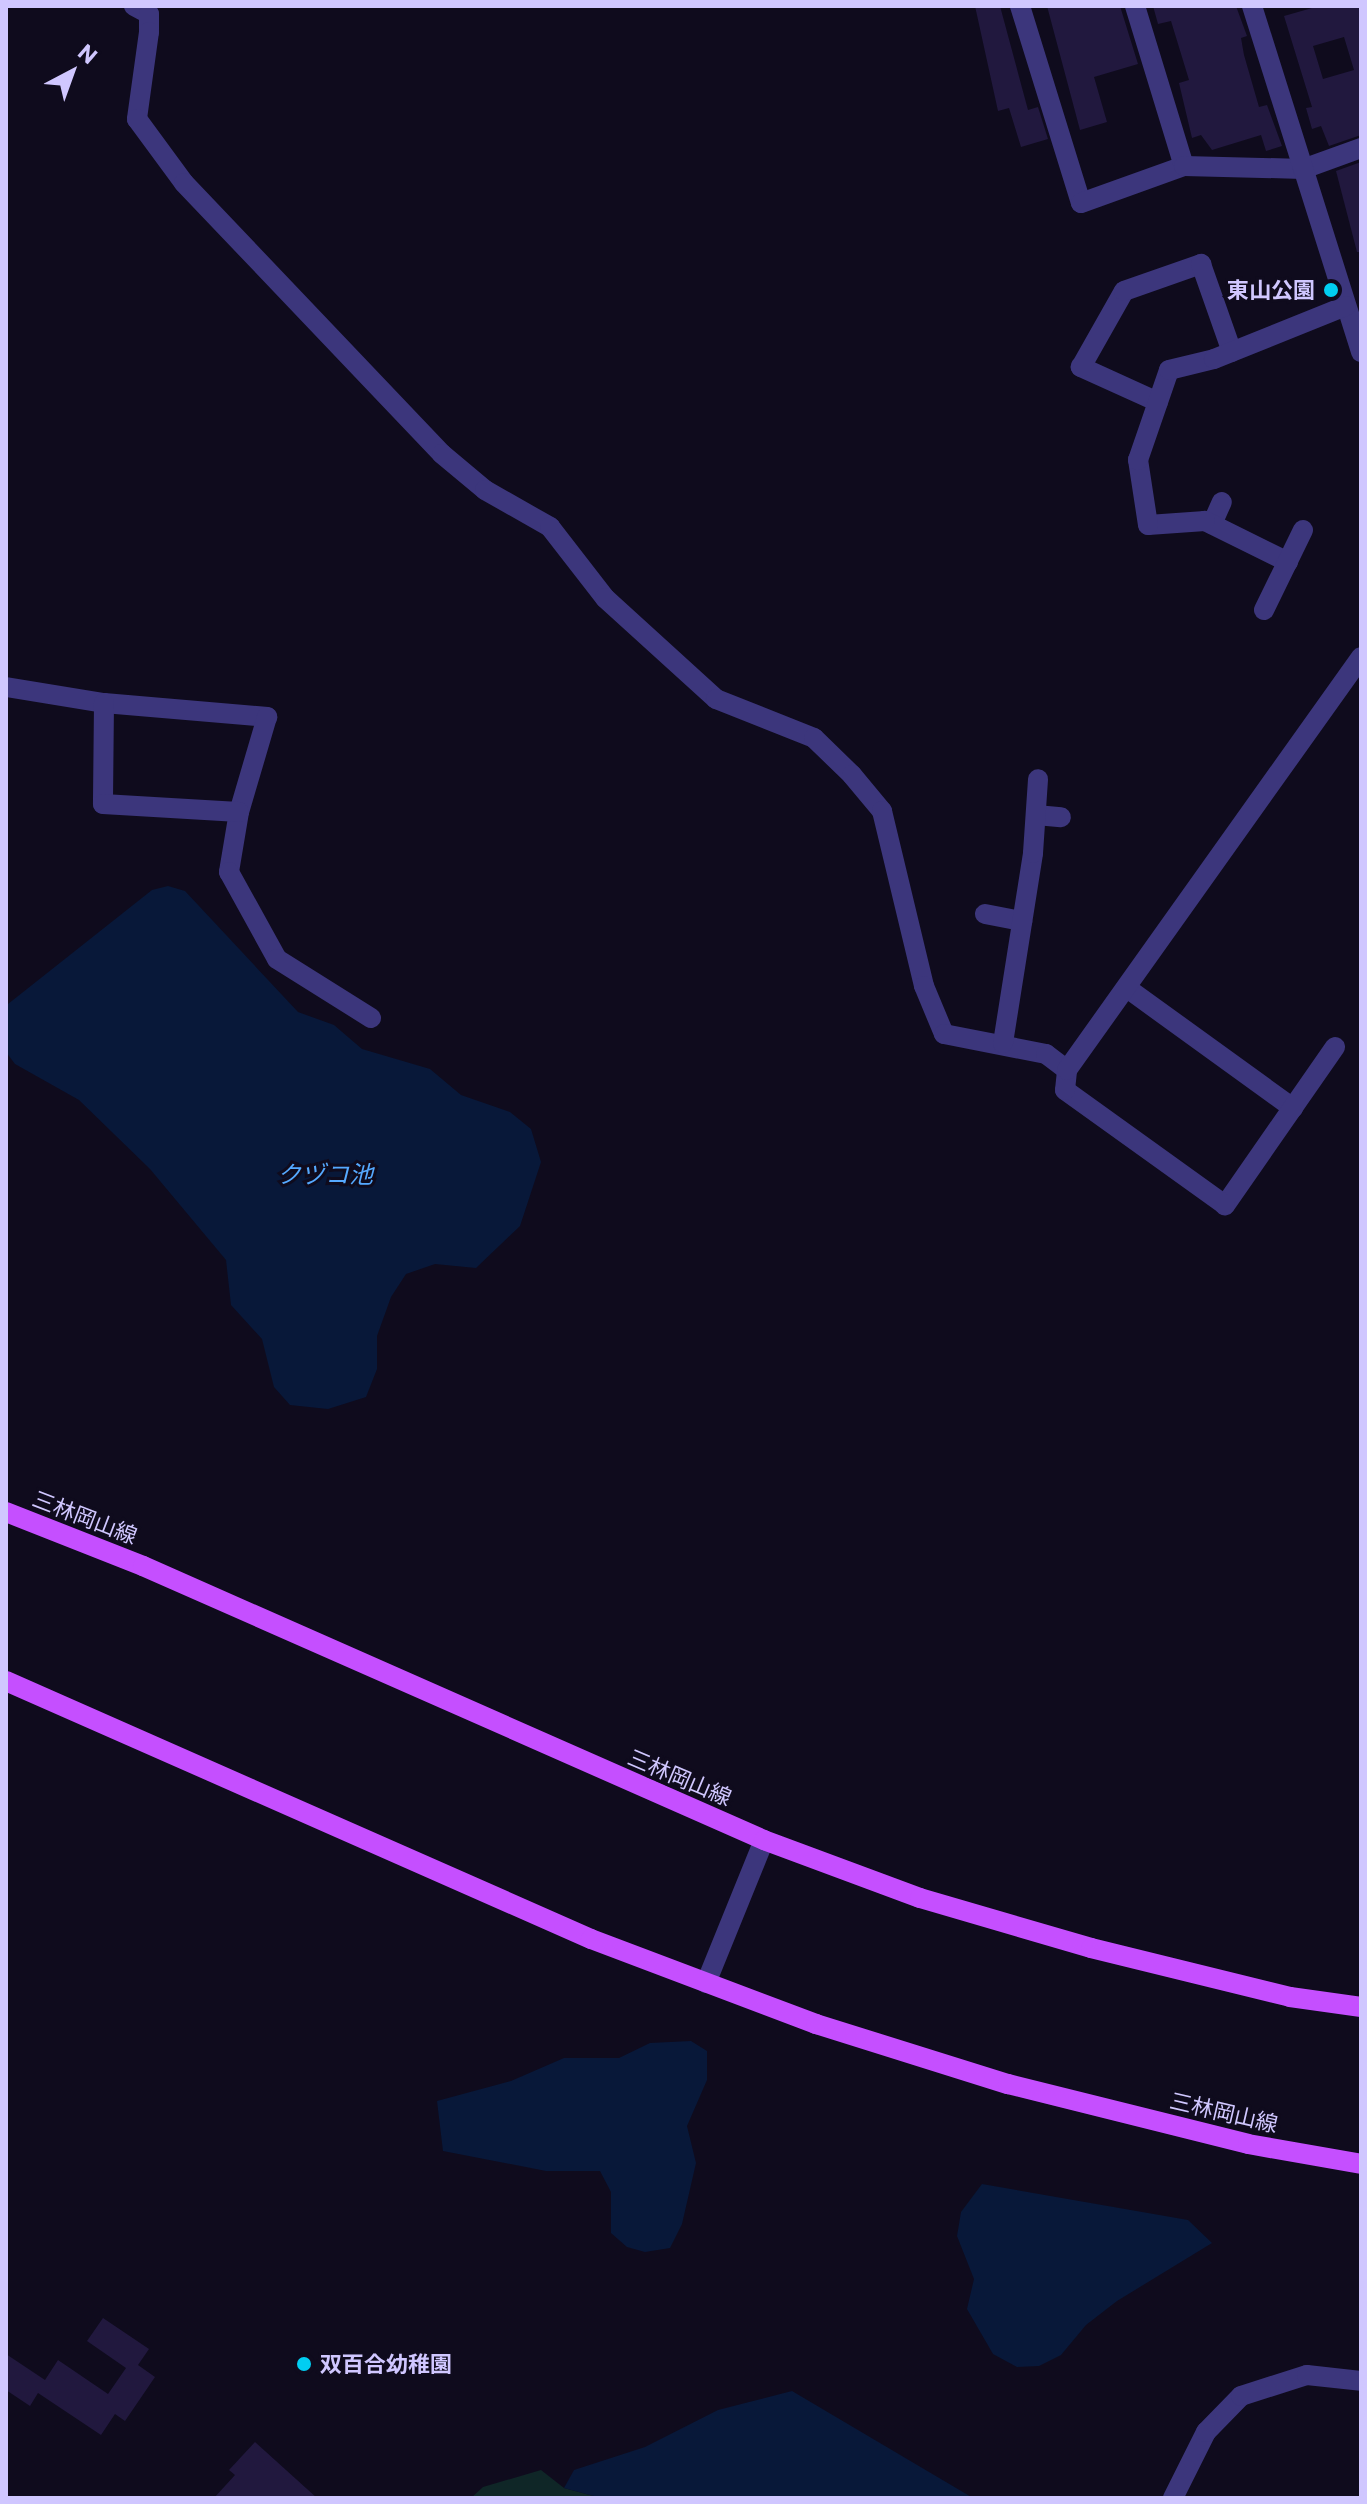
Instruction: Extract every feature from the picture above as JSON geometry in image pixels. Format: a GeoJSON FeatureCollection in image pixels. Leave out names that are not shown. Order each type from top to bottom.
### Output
{"type":"FeatureCollection","features":[{"type":"Feature","properties":{"kind":"main road","name":"三林岡山線"},"geometry":{"type":"LineString","coordinates":[[6,1512],[143,1566],[764,1840],[920,1898],[1091,1948],[1290,1997],[1361,2007]]}},
{"type":"Feature","properties":{"kind":"main road","name":"三林岡山線"},"geometry":{"type":"LineString","coordinates":[[6,1681],[591,1939],[706,1983],[1008,2084],[1248,2144],[1361,2164]]}},
{"type":"Feature","properties":{"kind":"street"},"geometry":{"type":"LineString","coordinates":[[134,6],[149,14],[137,119],[184,183],[442,454],[485,490],[550,527],[605,598],[716,699],[814,738],[852,775],[882,811],[924,986],[944,1034],[1003,1043],[1046,1054],[1067,1070]]}},
{"type":"Feature","properties":{"kind":"street"},"geometry":{"type":"LineString","coordinates":[[1020,6],[1081,203],[1184,166],[1303,169],[1361,148]]}},
{"type":"Feature","properties":{"kind":"street"},"geometry":{"type":"LineString","coordinates":[[1135,6],[1184,166]]}},
{"type":"Feature","properties":{"kind":"street"},"geometry":{"type":"LineString","coordinates":[[1252,6],[1361,352]]}},
{"type":"Feature","properties":{"kind":"street"},"geometry":{"type":"LineString","coordinates":[[1158,402],[1081,367],[1124,291],[1201,264],[1232,352]]}},
{"type":"Feature","properties":{"kind":"street"},"geometry":{"type":"LineString","coordinates":[[1288,562],[1212,524],[1148,525],[1138,460],[1169,370],[1232,352],[1346,306]]}},
{"type":"Feature","properties":{"kind":"street"},"geometry":{"type":"LineString","coordinates":[[1212,524],[1222,502]]}},
{"type":"Feature","properties":{"kind":"street"},"geometry":{"type":"LineString","coordinates":[[1264,610],[1303,530]]}},
{"type":"Feature","properties":{"kind":"street"},"geometry":{"type":"LineString","coordinates":[[1335,1047],[1225,1205],[1065,1090],[1067,1070],[1361,657]]}},
{"type":"Feature","properties":{"kind":"street"},"geometry":{"type":"LineString","coordinates":[[6,687],[104,703],[267,717],[239,812],[229,872],[277,959],[371,1018]]}},
{"type":"Feature","properties":{"kind":"street"},"geometry":{"type":"LineString","coordinates":[[104,703],[103,804],[239,812]]}},
{"type":"Feature","properties":{"kind":"street"},"geometry":{"type":"LineString","coordinates":[[1003,1043],[1022,921],[1038,779]]}},
{"type":"Feature","properties":{"kind":"street"},"geometry":{"type":"LineString","coordinates":[[1036,815],[1061,817]]}},
{"type":"Feature","properties":{"kind":"street"},"geometry":{"type":"LineString","coordinates":[[985,914],[1022,921]]}},
{"type":"Feature","properties":{"kind":"street"},"geometry":{"type":"LineString","coordinates":[[1127,988],[1293,1108]]}},
{"type":"Feature","properties":{"kind":"street"},"geometry":{"type":"LineString","coordinates":[[706,1983],[764,1840]]}},
{"type":"Feature","properties":{"kind":"street"},"geometry":{"type":"LineString","coordinates":[[1173,2498],[1206,2432],[1241,2396],[1307,2375],[1361,2381]]}},
{"type":"Feature","properties":{"kind":"green space"},"geometry":{"type":"Polygon","coordinates":[[[541,2470],[564,2488],[601,2498],[471,2498],[483,2487],[541,2470]]]}},
{"type":"Feature","properties":{"kind":"water","name":"クヅコ池"},"geometry":{"type":"Polygon","coordinates":[[[168,886],[185,891],[298,1012],[334,1025],[362,1049],[430,1069],[461,1095],[510,1112],[531,1129],[541,1162],[520,1226],[476,1268],[435,1264],[406,1274],[391,1297],[377,1336],[377,1369],[366,1397],[328,1409],[290,1405],[274,1387],[262,1339],[231,1305],[226,1260],[150,1169],[79,1100],[15,1064],[6,1052],[8,1004],[152,890],[168,886]]]}},
{"type":"Feature","properties":{"kind":"water"},"geometry":{"type":"Polygon","coordinates":[[[691,2041],[707,2051],[707,2080],[687,2126],[696,2163],[682,2224],[670,2248],[645,2252],[627,2247],[611,2233],[611,2192],[600,2171],[546,2171],[443,2151],[437,2101],[511,2081],[564,2058],[619,2058],[650,2043],[691,2041]]]}},
{"type":"Feature","properties":{"kind":"water"},"geometry":{"type":"Polygon","coordinates":[[[982,2184],[1188,2220],[1212,2243],[1117,2301],[1086,2325],[1061,2355],[1039,2366],[1017,2367],[993,2354],[967,2309],[974,2279],[957,2236],[961,2212],[982,2184]]]}},
{"type":"Feature","properties":{"kind":"water"},"geometry":{"type":"Polygon","coordinates":[[[792,2391],[973,2498],[601,2498],[564,2488],[574,2470],[645,2447],[718,2410],[792,2391]]]}},
{"type":"Feature","properties":{"kind":"building"},"geometry":{"type":"Polygon","coordinates":[[[975,6],[1000,6],[1028,110],[1038,107],[1048,139],[1021,147],[1009,108],[998,111],[975,6]]]}},
{"type":"Feature","properties":{"kind":"building"},"geometry":{"type":"Polygon","coordinates":[[[1047,6],[1120,6],[1138,64],[1094,77],[1107,122],[1080,130],[1047,6]]]}},
{"type":"Feature","properties":{"kind":"building"},"geometry":{"type":"Polygon","coordinates":[[[1153,6],[1236,6],[1247,36],[1241,38],[1259,107],[1267,105],[1282,146],[1266,151],[1261,135],[1212,150],[1201,135],[1192,138],[1179,83],[1189,80],[1171,21],[1158,24],[1153,6]]]}},
{"type":"Feature","properties":{"kind":"building"},"geometry":{"type":"Polygon","coordinates":[[[1319,6],[1361,6],[1361,135],[1329,146],[1321,126],[1312,129],[1306,108],[1312,107],[1284,16],[1319,6]],[[1344,37],[1313,46],[1323,79],[1354,70],[1344,37]]]}},
{"type":"Feature","properties":{"kind":"building"},"geometry":{"type":"Polygon","coordinates":[[[1361,162],[1361,252],[1357,252],[1336,171],[1361,162]]]}},
{"type":"Feature","properties":{"kind":"building"},"geometry":{"type":"Polygon","coordinates":[[[103,2318],[149,2349],[138,2365],[155,2377],[125,2421],[115,2414],[101,2435],[38,2393],[30,2406],[6,2390],[6,2354],[45,2380],[58,2360],[108,2394],[126,2368],[87,2341],[103,2318]]]}},
{"type":"Feature","properties":{"kind":"building"},"geometry":{"type":"Polygon","coordinates":[[[255,2442],[317,2498],[214,2498],[235,2475],[229,2470],[255,2442]]]}},
{"type":"Feature","properties":{"kind":"place","name":"東山公園"},"geometry":{"type":"Point","coordinates":[1331,290]}},
{"type":"Feature","properties":{"kind":"place","name":"双百合幼稚園"},"geometry":{"type":"Point","coordinates":[304,2364]}}]}
